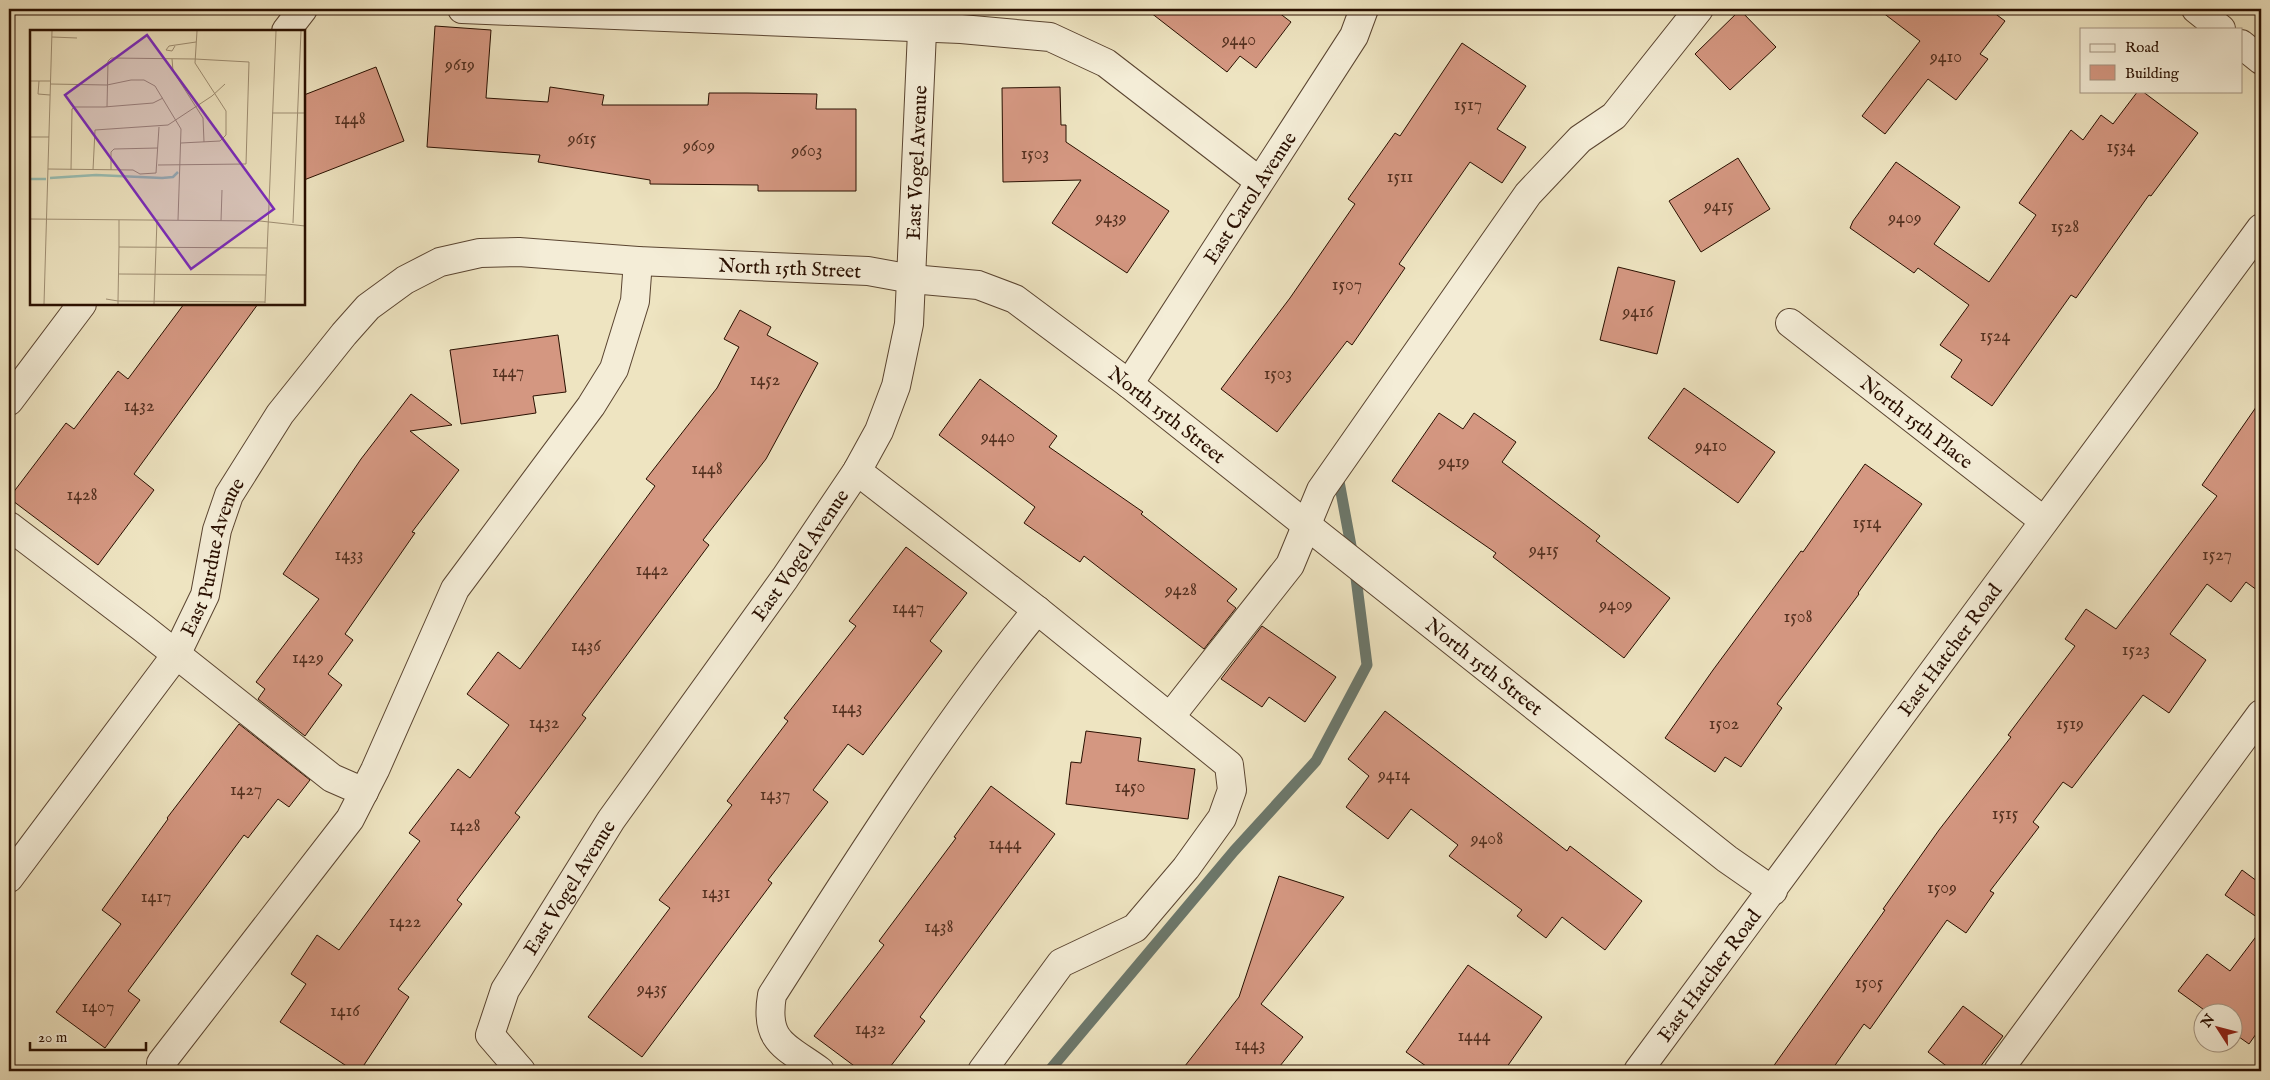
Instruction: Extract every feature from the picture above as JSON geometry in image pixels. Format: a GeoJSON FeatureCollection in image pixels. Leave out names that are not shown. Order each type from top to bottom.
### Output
{"type":"FeatureCollection","features":[{"type":"Feature","properties":{"kind":"street"},"geometry":{"type":"LineString","coordinates":[[287,30],[303,9]]}},
{"type":"Feature","properties":{"kind":"street"},"geometry":{"type":"LineString","coordinates":[[462,9],[923,18],[1050,37],[1106,63],[1259,181]]}},
{"type":"Feature","properties":{"kind":"street","name":"East Carol Avenue"},"geometry":{"type":"LineString","coordinates":[[1129,384],[1354,36],[1364,9]]}},
{"type":"Feature","properties":{"kind":"street"},"geometry":{"type":"LineString","coordinates":[[1170,717],[1290,565],[1322,490],[1528,194],[1580,139],[1614,116],[1699,9]]}},
{"type":"Feature","properties":{"kind":"street"},"geometry":{"type":"LineString","coordinates":[[2196,9],[2220,28]]}},
{"type":"Feature","properties":{"kind":"street","name":"East Vogel Avenue"},"geometry":{"type":"LineString","coordinates":[[521,1071],[514,1066],[490,1035],[505,990],[611,820],[785,578],[857,471],[879,431],[896,386],[910,324],[923,18]]}},
{"type":"Feature","properties":{"kind":"street"},"geometry":{"type":"LineString","coordinates":[[2242,45],[2261,60]]}},
{"type":"Feature","properties":{"kind":"street","name":"East Hatcher Road"},"geometry":{"type":"LineString","coordinates":[[1645,1069],[2044,521],[2261,228]]}},
{"type":"Feature","properties":{"kind":"street","name":"North 15th Street"},"geometry":{"type":"LineString","coordinates":[[440,262],[480,253],[519,252],[638,261],[868,271],[912,279],[978,285],[1015,299],[1129,384],[1308,524],[1727,859],[1773,891]]}},
{"type":"Feature","properties":{"kind":"street"},"geometry":{"type":"LineString","coordinates":[[161,1071],[161,1063],[350,818],[364,792],[455,589],[591,406],[614,369],[635,301],[638,261]]}},
{"type":"Feature","properties":{"kind":"street","name":"East Purdue Avenue"},"geometry":{"type":"LineString","coordinates":[[9,878],[176,655],[205,595],[217,530],[229,495],[280,414],[368,307],[405,280],[440,262]]}},
{"type":"Feature","properties":{"kind":"street"},"geometry":{"type":"LineString","coordinates":[[9,402],[81,305]]}},
{"type":"Feature","properties":{"kind":"street","name":"North 15th Place"},"geometry":{"type":"LineString","coordinates":[[1790,323],[2044,521]]}},
{"type":"Feature","properties":{"kind":"street"},"geometry":{"type":"LineString","coordinates":[[857,471],[1037,610],[1229,765],[1232,790],[1222,818],[1186,868],[1135,928],[1061,963],[982,1071]]}},
{"type":"Feature","properties":{"kind":"street"},"geometry":{"type":"LineString","coordinates":[[9,526],[332,778],[364,792]]}},
{"type":"Feature","properties":{"kind":"street"},"geometry":{"type":"LineString","coordinates":[[820,1071],[775,1038],[768,1016],[772,994],[886,818],[1008,646],[1037,610]]}},
{"type":"Feature","properties":{"kind":"street"},"geometry":{"type":"LineString","coordinates":[[1998,1071],[2261,714]]}},
{"type":"Feature","properties":{"kind":"building"},"geometry":{"type":"Polygon","coordinates":[[[1146,9],[1274,9],[1291,22],[1256,68],[1240,56],[1227,72],[1146,9]]]}},
{"type":"Feature","properties":{"kind":"building"},"geometry":{"type":"Polygon","coordinates":[[[1878,9],[1989,9],[2005,21],[1980,54],[1988,59],[1956,100],[1928,79],[1885,134],[1862,116],[1920,41],[1878,9]]]}},
{"type":"Feature","properties":{"kind":"building"},"geometry":{"type":"Polygon","coordinates":[[[1740,10],[1776,47],[1730,90],[1695,54],[1740,10]]]}},
{"type":"Feature","properties":{"kind":"building"},"geometry":{"type":"Polygon","coordinates":[[[435,26],[491,30],[486,98],[548,102],[550,87],[604,95],[602,105],[708,105],[709,93],[817,94],[816,109],[856,109],[856,191],[758,191],[758,185],[650,184],[650,180],[538,162],[540,155],[427,147],[435,26]]]}},
{"type":"Feature","properties":{"kind":"building"},"geometry":{"type":"Polygon","coordinates":[[[1462,43],[1526,86],[1497,129],[1526,147],[1502,183],[1470,162],[1399,264],[1405,268],[1352,345],[1347,341],[1277,432],[1221,389],[1290,298],[1355,204],[1348,199],[1395,133],[1400,136],[1462,43]]]}},
{"type":"Feature","properties":{"kind":"building"},"geometry":{"type":"Polygon","coordinates":[[[376,67],[404,141],[305,180],[305,95],[376,67]]]}},
{"type":"Feature","properties":{"kind":"building"},"geometry":{"type":"Polygon","coordinates":[[[1060,87],[1061,125],[1066,125],[1066,142],[1169,211],[1127,273],[1052,223],[1081,180],[1003,182],[1002,88],[1060,87]]]}},
{"type":"Feature","properties":{"kind":"building"},"geometry":{"type":"Polygon","coordinates":[[[2137,92],[2143,92],[2198,133],[2151,196],[2149,195],[2076,298],[2071,295],[1992,406],[1951,377],[1962,360],[1940,345],[1969,305],[1918,268],[1914,273],[1850,228],[1853,221],[1896,162],[1960,207],[1934,244],[1989,282],[2036,215],[2019,203],[2071,130],[2083,140],[2101,115],[2113,124],[2137,92]]]}},
{"type":"Feature","properties":{"kind":"building"},"geometry":{"type":"Polygon","coordinates":[[[1738,158],[1770,209],[1701,252],[1669,201],[1738,158]]]}},
{"type":"Feature","properties":{"kind":"building"},"geometry":{"type":"Polygon","coordinates":[[[1618,267],[1675,281],[1657,354],[1600,340],[1618,267]]]}},
{"type":"Feature","properties":{"kind":"building"},"geometry":{"type":"Polygon","coordinates":[[[183,305],[257,305],[134,474],[154,490],[98,565],[9,498],[66,423],[74,429],[118,371],[128,379],[183,305]]]}},
{"type":"Feature","properties":{"kind":"building"},"geometry":{"type":"Polygon","coordinates":[[[740,310],[771,327],[767,335],[818,363],[766,459],[703,540],[709,545],[582,715],[586,718],[515,813],[520,817],[457,900],[462,904],[398,989],[409,997],[360,1071],[354,1071],[280,1022],[306,984],[291,974],[317,935],[339,950],[420,841],[409,833],[458,769],[470,778],[509,725],[467,694],[498,652],[520,669],[655,486],[646,479],[717,388],[739,347],[724,339],[740,310]]]}},
{"type":"Feature","properties":{"kind":"building"},"geometry":{"type":"Polygon","coordinates":[[[558,335],[566,392],[533,396],[536,413],[461,424],[450,350],[558,335]]]}},
{"type":"Feature","properties":{"kind":"building"},"geometry":{"type":"Polygon","coordinates":[[[980,379],[1057,436],[1049,447],[1143,512],[1141,514],[1237,589],[1227,601],[1236,608],[1204,649],[1084,556],[1080,562],[1024,523],[1035,507],[939,435],[980,379]]]}},
{"type":"Feature","properties":{"kind":"building"},"geometry":{"type":"Polygon","coordinates":[[[1684,388],[1775,452],[1738,503],[1648,438],[1684,388]]]}},
{"type":"Feature","properties":{"kind":"building"},"geometry":{"type":"Polygon","coordinates":[[[411,394],[452,425],[410,431],[459,470],[412,532],[415,533],[345,634],[353,640],[328,674],[342,685],[305,736],[258,699],[265,689],[256,682],[319,599],[283,574],[361,459],[411,394]]]}},
{"type":"Feature","properties":{"kind":"building"},"geometry":{"type":"Polygon","coordinates":[[[2261,400],[2261,593],[2246,582],[2231,602],[2207,584],[2170,634],[2206,660],[2169,713],[2143,695],[2072,788],[2063,782],[2033,822],[2039,827],[1990,891],[1994,893],[1966,933],[1947,920],[1870,1029],[1864,1024],[1831,1071],[1770,1071],[1885,910],[1883,909],[1939,830],[2011,737],[2008,735],[2075,646],[2065,639],[2086,609],[2116,629],[2217,496],[2202,485],[2261,400]]]}},
{"type":"Feature","properties":{"kind":"building"},"geometry":{"type":"Polygon","coordinates":[[[1439,413],[1463,429],[1474,413],[1516,442],[1502,462],[1600,536],[1596,541],[1670,598],[1624,658],[1493,557],[1496,553],[1392,481],[1439,413]]]}},
{"type":"Feature","properties":{"kind":"building"},"geometry":{"type":"Polygon","coordinates":[[[1865,464],[1922,504],[1859,594],[1777,704],[1782,708],[1741,767],[1725,757],[1715,772],[1665,738],[1801,551],[1803,552],[1865,464]]]}},
{"type":"Feature","properties":{"kind":"building"},"geometry":{"type":"Polygon","coordinates":[[[906,547],[967,593],[930,641],[942,651],[863,755],[848,744],[813,790],[828,802],[768,880],[772,883],[642,1057],[588,1017],[670,908],[659,900],[732,805],[727,801],[788,721],[784,718],[856,626],[849,621],[906,547]]]}},
{"type":"Feature","properties":{"kind":"building"},"geometry":{"type":"Polygon","coordinates":[[[1262,626],[1336,677],[1305,722],[1269,697],[1262,707],[1221,679],[1262,626]]]}},
{"type":"Feature","properties":{"kind":"building"},"geometry":{"type":"Polygon","coordinates":[[[1385,711],[1567,851],[1570,846],[1642,901],[1605,950],[1562,917],[1546,938],[1517,916],[1522,910],[1449,856],[1458,845],[1411,809],[1388,839],[1346,807],[1369,776],[1348,759],[1385,711]]]}},
{"type":"Feature","properties":{"kind":"building"},"geometry":{"type":"Polygon","coordinates":[[[239,724],[310,780],[289,807],[278,799],[248,838],[244,835],[128,991],[140,1000],[105,1048],[56,1012],[121,924],[102,910],[167,818],[239,724]]]}},
{"type":"Feature","properties":{"kind":"building"},"geometry":{"type":"Polygon","coordinates":[[[1086,731],[1141,738],[1138,761],[1195,769],[1188,819],[1066,804],[1071,762],[1081,763],[1086,731]]]}},
{"type":"Feature","properties":{"kind":"building"},"geometry":{"type":"Polygon","coordinates":[[[991,786],[1055,834],[920,1017],[925,1021],[887,1071],[861,1071],[814,1036],[884,945],[879,941],[956,838],[954,837],[991,786]]]}},
{"type":"Feature","properties":{"kind":"building"},"geometry":{"type":"Polygon","coordinates":[[[2242,870],[2261,884],[2261,920],[2225,895],[2242,870]]]}},
{"type":"Feature","properties":{"kind":"building"},"geometry":{"type":"Polygon","coordinates":[[[1279,876],[1344,897],[1261,1004],[1303,1037],[1276,1071],[1181,1071],[1239,997],[1279,876]]]}},
{"type":"Feature","properties":{"kind":"building"},"geometry":{"type":"Polygon","coordinates":[[[2261,930],[2261,1027],[2249,1044],[2242,1039],[2242,1002],[2193,1002],[2178,991],[2207,954],[2230,971],[2261,930]]]}},
{"type":"Feature","properties":{"kind":"building"},"geometry":{"type":"Polygon","coordinates":[[[1468,965],[1542,1017],[1504,1071],[1433,1071],[1406,1052],[1468,965]]]}},
{"type":"Feature","properties":{"kind":"building"},"geometry":{"type":"Polygon","coordinates":[[[1963,1006],[2003,1036],[1977,1071],[1953,1071],[1928,1052],[1963,1006]]]}},
{"type":"Feature","properties":{"kind":"waterway"},"geometry":{"type":"LineString","coordinates":[[1049,1071],[1234,851],[1316,761],[1367,665],[1354,562],[1338,476]]}}]}
